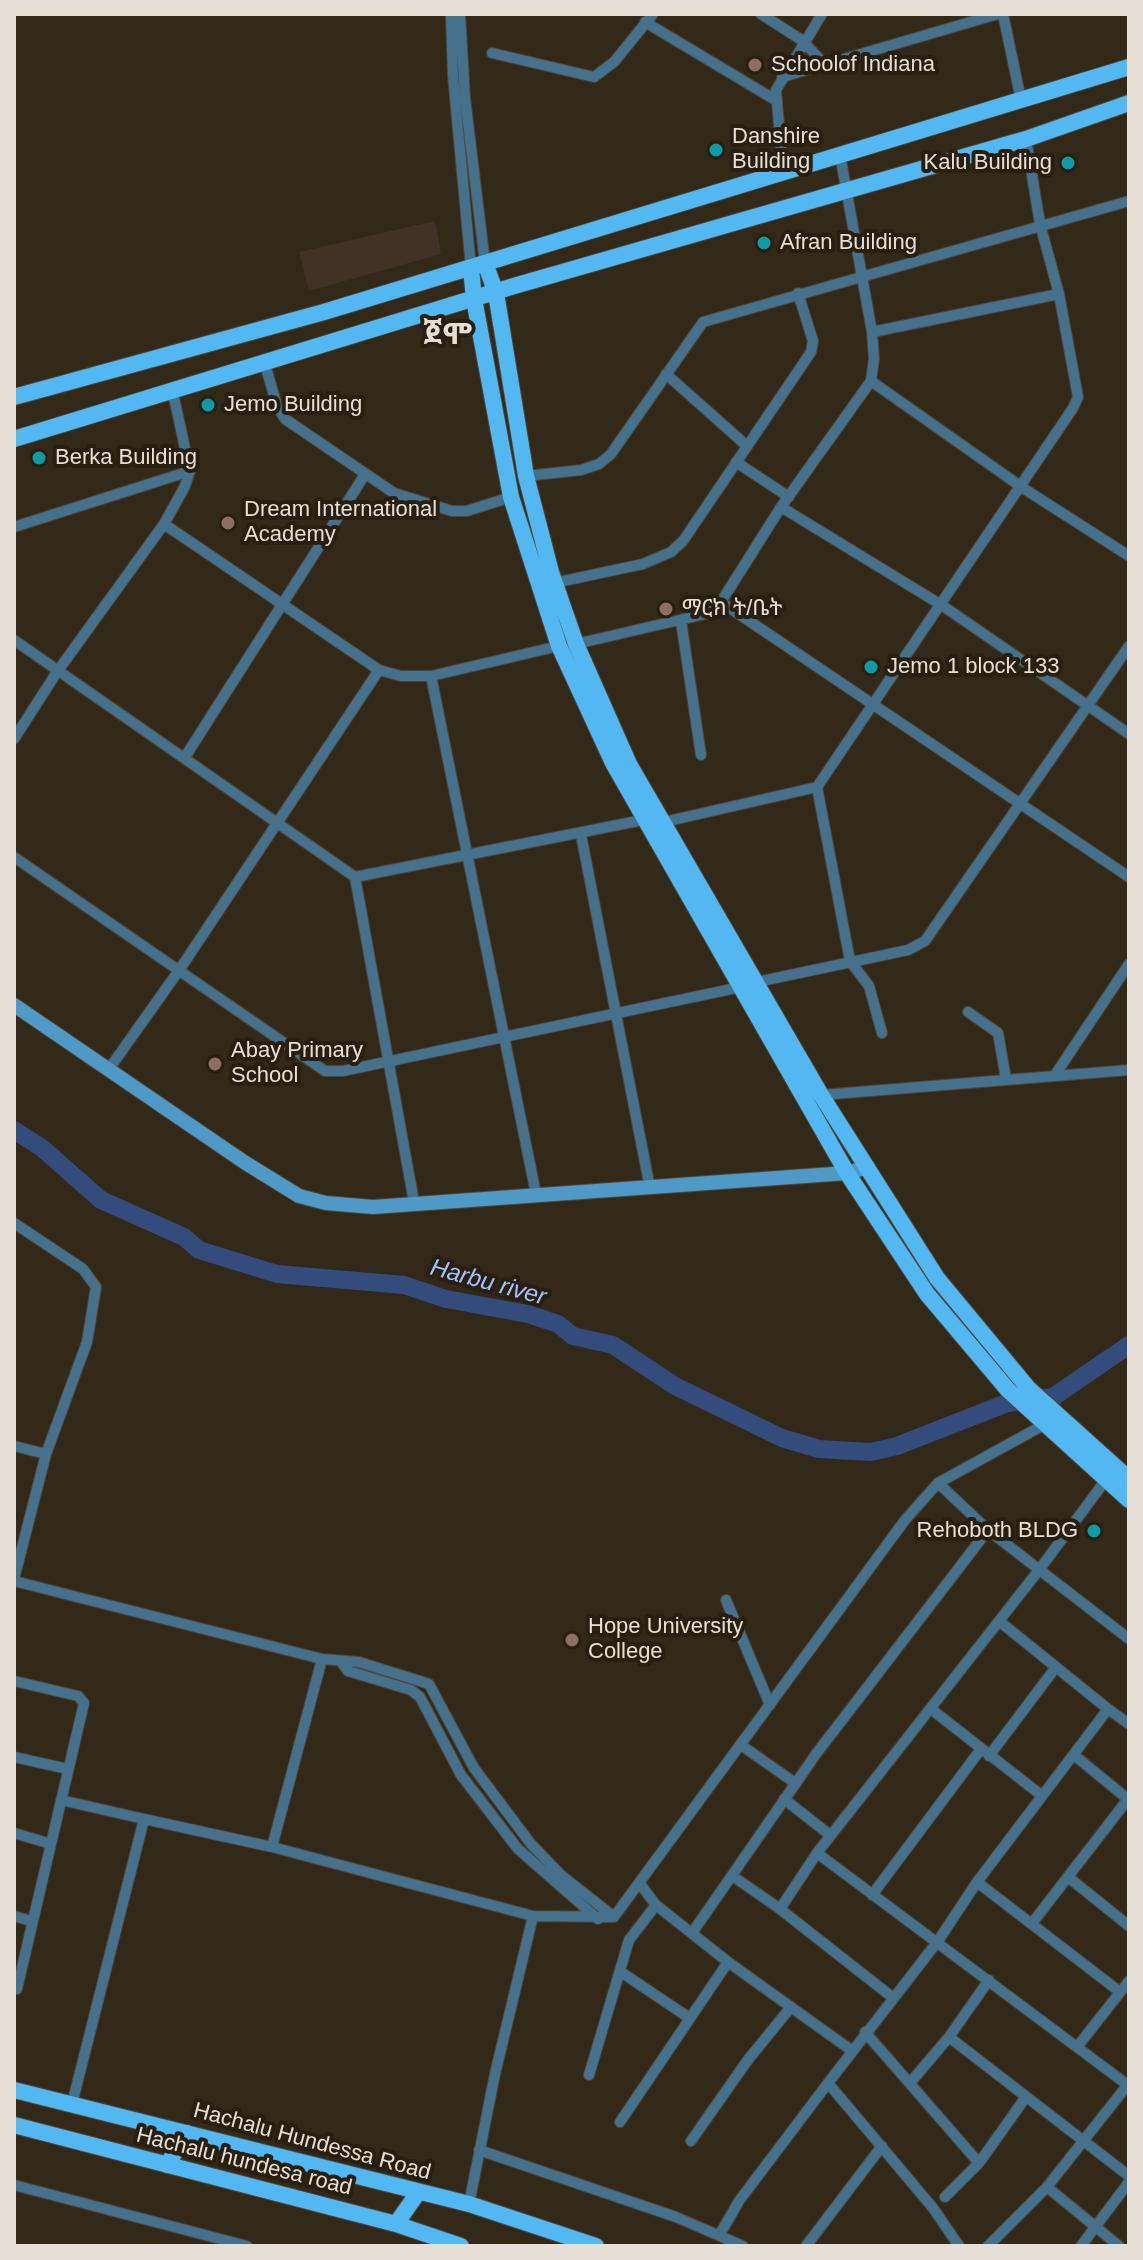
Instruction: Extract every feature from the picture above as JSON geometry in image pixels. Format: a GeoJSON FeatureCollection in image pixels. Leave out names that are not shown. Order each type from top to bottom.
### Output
{"type":"FeatureCollection","features":[{"type":"Feature","properties":{"kind":"main road"},"geometry":{"type":"LineString","coordinates":[[14,397],[262,331],[1129,67]]}},
{"type":"Feature","properties":{"kind":"main road"},"geometry":{"type":"LineString","coordinates":[[14,439],[474,299],[1026,139],[1129,103]]}},
{"type":"Feature","properties":{"kind":"main road"},"geometry":{"type":"LineString","coordinates":[[478,265],[496,293],[526,476],[568,645],[629,764],[664,822],[680,865]]}},
{"type":"Feature","properties":{"kind":"main road"},"geometry":{"type":"LineString","coordinates":[[478,265],[474,299],[511,497],[613,763],[643,820],[680,865],[749,984],[847,1173],[927,1294],[1008,1390],[1026,1396]]}},
{"type":"Feature","properties":{"kind":"main road"},"geometry":{"type":"LineString","coordinates":[[502,327],[513,297],[534,282]]}},
{"type":"Feature","properties":{"kind":"main road"},"geometry":{"type":"LineString","coordinates":[[440,311],[479,323]]}},
{"type":"Feature","properties":{"kind":"main road"},"geometry":{"type":"LineString","coordinates":[[749,984],[937,1278],[1026,1396],[1129,1479]]}},
{"type":"Feature","properties":{"kind":"main road"},"geometry":{"type":"LineString","coordinates":[[1049,1415],[1105,1481],[1129,1500]]}},
{"type":"Feature","properties":{"kind":"main road","name":"Hachalu Hundessa Road"},"geometry":{"type":"LineString","coordinates":[[14,2090],[417,2194],[469,2204],[596,2246]]}},
{"type":"Feature","properties":{"kind":"main road","name":"Hachalu hundesa road"},"geometry":{"type":"LineString","coordinates":[[14,2125],[396,2224],[461,2246]]}},
{"type":"Feature","properties":{"kind":"main road"},"geometry":{"type":"LineString","coordinates":[[167,2165],[187,2133]]}},
{"type":"Feature","properties":{"kind":"main road"},"geometry":{"type":"LineString","coordinates":[[396,2224],[417,2194]]}},
{"type":"Feature","properties":{"kind":"street"},"geometry":{"type":"LineString","coordinates":[[451,14],[453,76],[478,265]]}},
{"type":"Feature","properties":{"kind":"street"},"geometry":{"type":"LineString","coordinates":[[460,14],[478,265]]}},
{"type":"Feature","properties":{"kind":"street"},"geometry":{"type":"LineString","coordinates":[[761,14],[803,41],[824,64]]}},
{"type":"Feature","properties":{"kind":"street"},"geometry":{"type":"LineString","coordinates":[[783,172],[776,90],[822,14]]}},
{"type":"Feature","properties":{"kind":"street"},"geometry":{"type":"LineString","coordinates":[[782,77],[1001,14],[1021,100]]}},
{"type":"Feature","properties":{"kind":"street"},"geometry":{"type":"LineString","coordinates":[[492,53],[594,77],[614,62],[649,18],[777,101]]}},
{"type":"Feature","properties":{"kind":"street"},"geometry":{"type":"LineString","coordinates":[[664,822],[817,787],[1023,488],[1078,397],[1059,294],[1040,224],[1026,139]]}},
{"type":"Feature","properties":{"kind":"street"},"geometry":{"type":"LineString","coordinates":[[164,524],[379,670],[401,676],[431,676],[705,614],[721,602],[781,507],[871,381],[874,359],[872,332],[840,155]]}},
{"type":"Feature","properties":{"kind":"street"},"geometry":{"type":"LineString","coordinates":[[526,476],[581,470],[599,464],[620,442],[703,322],[1129,201]]}},
{"type":"Feature","properties":{"kind":"street"},"geometry":{"type":"LineString","coordinates":[[554,583],[622,570],[671,552],[683,541],[811,352],[813,341],[798,293]]}},
{"type":"Feature","properties":{"kind":"street"},"geometry":{"type":"LineString","coordinates":[[872,332],[1059,294]]}},
{"type":"Feature","properties":{"kind":"street"},"geometry":{"type":"LineString","coordinates":[[265,364],[279,413],[364,476],[394,493],[452,511],[467,511],[511,497]]}},
{"type":"Feature","properties":{"kind":"street"},"geometry":{"type":"LineString","coordinates":[[666,374],[747,446]]}},
{"type":"Feature","properties":{"kind":"street"},"geometry":{"type":"LineString","coordinates":[[871,381],[1023,488],[1129,556]]}},
{"type":"Feature","properties":{"kind":"street"},"geometry":{"type":"LineString","coordinates":[[14,739],[57,672],[164,524],[190,471],[173,393]]}},
{"type":"Feature","properties":{"kind":"street"},"geometry":{"type":"LineString","coordinates":[[736,462],[789,497]]}},
{"type":"Feature","properties":{"kind":"street"},"geometry":{"type":"LineString","coordinates":[[14,527],[190,471]]}},
{"type":"Feature","properties":{"kind":"street"},"geometry":{"type":"LineString","coordinates":[[185,757],[364,476]]}},
{"type":"Feature","properties":{"kind":"street"},"geometry":{"type":"LineString","coordinates":[[781,507],[943,606],[1129,734]]}},
{"type":"Feature","properties":{"kind":"street"},"geometry":{"type":"LineString","coordinates":[[721,602],[1129,877]]}},
{"type":"Feature","properties":{"kind":"street"},"geometry":{"type":"LineString","coordinates":[[681,621],[701,755]]}},
{"type":"Feature","properties":{"kind":"street"},"geometry":{"type":"LineString","coordinates":[[14,640],[355,877],[414,1202]]}},
{"type":"Feature","properties":{"kind":"street"},"geometry":{"type":"LineString","coordinates":[[14,857],[325,1071],[343,1071],[908,950],[925,941],[1129,646]]}},
{"type":"Feature","properties":{"kind":"street"},"geometry":{"type":"LineString","coordinates":[[109,1069],[180,969],[379,670]]}},
{"type":"Feature","properties":{"kind":"street"},"geometry":{"type":"LineString","coordinates":[[431,676],[536,1194]]}},
{"type":"Feature","properties":{"kind":"street"},"geometry":{"type":"LineString","coordinates":[[817,787],[850,961],[869,986],[882,1033]]}},
{"type":"Feature","properties":{"kind":"street"},"geometry":{"type":"LineString","coordinates":[[355,877],[581,835],[643,820]]}},
{"type":"Feature","properties":{"kind":"street"},"geometry":{"type":"LineString","coordinates":[[581,835],[650,1188]]}},
{"type":"Feature","properties":{"kind":"street"},"geometry":{"type":"LineString","coordinates":[[1055,1075],[1129,964]]}},
{"type":"Feature","properties":{"kind":"street"},"geometry":{"type":"LineString","coordinates":[[14,1005],[299,1196],[350,1206],[650,1188],[847,1173],[868,1167]]}},
{"type":"Feature","properties":{"kind":"street"},"geometry":{"type":"LineString","coordinates":[[968,1012],[998,1033],[1006,1079]]}},
{"type":"Feature","properties":{"kind":"street"},"geometry":{"type":"LineString","coordinates":[[821,1095],[1129,1070]]}},
{"type":"Feature","properties":{"kind":"street"},"geometry":{"type":"LineString","coordinates":[[15,1224],[83,1269],[96,1287],[82,1357],[19,1534],[14,1580],[322,1659],[359,1662],[429,1684],[474,1768],[531,1844],[561,1875],[614,1917]]}},
{"type":"Feature","properties":{"kind":"street"},"geometry":{"type":"LineString","coordinates":[[61,1800],[272,1847],[533,1916],[614,1917],[905,1520],[938,1483],[1049,1415]]}},
{"type":"Feature","properties":{"kind":"street"},"geometry":{"type":"LineString","coordinates":[[14,1446],[46,1454]]}},
{"type":"Feature","properties":{"kind":"street"},"geometry":{"type":"LineString","coordinates":[[780,1909],[830,1835],[1039,1570],[1105,1481]]}},
{"type":"Feature","properties":{"kind":"street"},"geometry":{"type":"LineString","coordinates":[[938,1483],[988,1530],[1129,1638]]}},
{"type":"Feature","properties":{"kind":"street"},"geometry":{"type":"LineString","coordinates":[[692,1933],[734,1877],[795,1783],[988,1530]]}},
{"type":"Feature","properties":{"kind":"street"},"geometry":{"type":"LineString","coordinates":[[726,1600],[770,1705]]}},
{"type":"Feature","properties":{"kind":"street"},"geometry":{"type":"LineString","coordinates":[[999,1621],[1129,1724]]}},
{"type":"Feature","properties":{"kind":"street"},"geometry":{"type":"LineString","coordinates":[[272,1847],[322,1659]]}},
{"type":"Feature","properties":{"kind":"street"},"geometry":{"type":"LineString","coordinates":[[341,1662],[348,1671],[411,1690],[420,1697],[461,1775],[518,1849],[598,1919]]}},
{"type":"Feature","properties":{"kind":"street"},"geometry":{"type":"LineString","coordinates":[[872,1895],[1056,1667]]}},
{"type":"Feature","properties":{"kind":"street"},"geometry":{"type":"LineString","coordinates":[[14,1681],[83,1699],[17,1989]]}},
{"type":"Feature","properties":{"kind":"street"},"geometry":{"type":"LineString","coordinates":[[931,1709],[1041,1795]]}},
{"type":"Feature","properties":{"kind":"street"},"geometry":{"type":"LineString","coordinates":[[720,2234],[739,2201],[851,2050],[938,1941],[977,1882],[1108,1709]]}},
{"type":"Feature","properties":{"kind":"street"},"geometry":{"type":"LineString","coordinates":[[741,1745],[795,1783]]}},
{"type":"Feature","properties":{"kind":"street"},"geometry":{"type":"LineString","coordinates":[[1033,1922],[1129,1800],[1074,1755]]}},
{"type":"Feature","properties":{"kind":"street"},"geometry":{"type":"LineString","coordinates":[[14,1757],[68,1769]]}},
{"type":"Feature","properties":{"kind":"street"},"geometry":{"type":"LineString","coordinates":[[461,1775],[474,1768]]}},
{"type":"Feature","properties":{"kind":"street"},"geometry":{"type":"LineString","coordinates":[[784,1799],[830,1835]]}},
{"type":"Feature","properties":{"kind":"street"},"geometry":{"type":"LineString","coordinates":[[72,2104],[144,1819]]}},
{"type":"Feature","properties":{"kind":"street"},"geometry":{"type":"LineString","coordinates":[[14,1833],[51,1844]]}},
{"type":"Feature","properties":{"kind":"street"},"geometry":{"type":"LineString","coordinates":[[817,1853],[1129,2084],[1082,2139],[1047,2187],[988,2246]]}},
{"type":"Feature","properties":{"kind":"street"},"geometry":{"type":"LineString","coordinates":[[734,1877],[892,1997]]}},
{"type":"Feature","properties":{"kind":"street"},"geometry":{"type":"LineString","coordinates":[[1068,1877],[1129,1926]]}},
{"type":"Feature","properties":{"kind":"street"},"geometry":{"type":"LineString","coordinates":[[977,1882],[1033,1922],[1120,1992]]}},
{"type":"Feature","properties":{"kind":"street"},"geometry":{"type":"LineString","coordinates":[[640,1884],[656,1905],[728,1962],[851,2050]]}},
{"type":"Feature","properties":{"kind":"street"},"geometry":{"type":"LineString","coordinates":[[589,2075],[629,1940],[656,1905]]}},
{"type":"Feature","properties":{"kind":"street"},"geometry":{"type":"LineString","coordinates":[[14,1916],[31,1921]]}},
{"type":"Feature","properties":{"kind":"street"},"geometry":{"type":"LineString","coordinates":[[469,2204],[533,1916]]}},
{"type":"Feature","properties":{"kind":"street"},"geometry":{"type":"LineString","coordinates":[[620,2122],[728,1962]]}},
{"type":"Feature","properties":{"kind":"street"},"geometry":{"type":"LineString","coordinates":[[621,1972],[688,2017]]}},
{"type":"Feature","properties":{"kind":"street"},"geometry":{"type":"LineString","coordinates":[[910,2083],[949,2037],[989,1980]]}},
{"type":"Feature","properties":{"kind":"street"},"geometry":{"type":"LineString","coordinates":[[1077,2047],[1129,1981]]}},
{"type":"Feature","properties":{"kind":"street"},"geometry":{"type":"LineString","coordinates":[[691,2141],[747,2061],[791,2007]]}},
{"type":"Feature","properties":{"kind":"street"},"geometry":{"type":"LineString","coordinates":[[865,2032],[979,2163]]}},
{"type":"Feature","properties":{"kind":"street"},"geometry":{"type":"LineString","coordinates":[[949,2037],[1129,2176]]}},
{"type":"Feature","properties":{"kind":"street"},"geometry":{"type":"LineString","coordinates":[[828,2083],[882,2146],[959,2246]]}},
{"type":"Feature","properties":{"kind":"street"},"geometry":{"type":"LineString","coordinates":[[945,2197],[979,2163],[1026,2097]]}},
{"type":"Feature","properties":{"kind":"street"},"geometry":{"type":"LineString","coordinates":[[806,2246],[882,2146]]}},
{"type":"Feature","properties":{"kind":"street"},"geometry":{"type":"LineString","coordinates":[[479,2150],[720,2234],[743,2246]]}},
{"type":"Feature","properties":{"kind":"street"},"geometry":{"type":"LineString","coordinates":[[1081,2246],[1129,2182]]}},
{"type":"Feature","properties":{"kind":"street"},"geometry":{"type":"LineString","coordinates":[[14,2185],[247,2246]]}},
{"type":"Feature","properties":{"kind":"street"},"geometry":{"type":"LineString","coordinates":[[1047,2187],[1119,2246]]}},
{"type":"Feature","properties":{"kind":"shaded area"},"geometry":{"type":"Polygon","coordinates":[[[435,221],[441,254],[309,291],[299,252],[435,221]]]}},
{"type":"Feature","properties":{"kind":"waterway","name":"Harbu river"},"geometry":{"type":"LineString","coordinates":[[14,1130],[42,1148],[101,1200],[184,1237],[199,1250],[277,1274],[404,1285],[446,1299],[528,1314],[558,1324],[573,1336],[613,1345],[675,1386],[782,1438],[819,1449],[871,1452],[897,1446],[1007,1403],[1053,1397],[1129,1345]]}},
{"type":"Feature","properties":{"kind":"place","name":"Schoolof Indiana"},"geometry":{"type":"Point","coordinates":[755,65]}},
{"type":"Feature","properties":{"kind":"place","name":"Danshire Building"},"geometry":{"type":"Point","coordinates":[716,150]}},
{"type":"Feature","properties":{"kind":"place","name":"Kalu Building"},"geometry":{"type":"Point","coordinates":[1068,163]}},
{"type":"Feature","properties":{"kind":"place","name":"Afran Building"},"geometry":{"type":"Point","coordinates":[764,243]}},
{"type":"Feature","properties":{"kind":"place","name":"Jemo Building"},"geometry":{"type":"Point","coordinates":[208,405]}},
{"type":"Feature","properties":{"kind":"place","name":"Berka Building"},"geometry":{"type":"Point","coordinates":[39,458]}},
{"type":"Feature","properties":{"kind":"place","name":"Dream International Academy"},"geometry":{"type":"Point","coordinates":[228,523]}},
{"type":"Feature","properties":{"kind":"place","name":"ማርክ ት/ቤት"},"geometry":{"type":"Point","coordinates":[666,609]}},
{"type":"Feature","properties":{"kind":"place","name":"Jemo 1 block 133"},"geometry":{"type":"Point","coordinates":[871,667]}},
{"type":"Feature","properties":{"kind":"place","name":"Abay Primary School"},"geometry":{"type":"Point","coordinates":[215,1064]}},
{"type":"Feature","properties":{"kind":"place","name":"Rehoboth BLDG"},"geometry":{"type":"Point","coordinates":[1094,1531]}},
{"type":"Feature","properties":{"kind":"place","name":"Hope University College"},"geometry":{"type":"Point","coordinates":[572,1640]}},
{"type":"Feature","properties":{"kind":"district","name":"ጀሞ"},"geometry":{"type":"Point","coordinates":[448,336]}}]}
